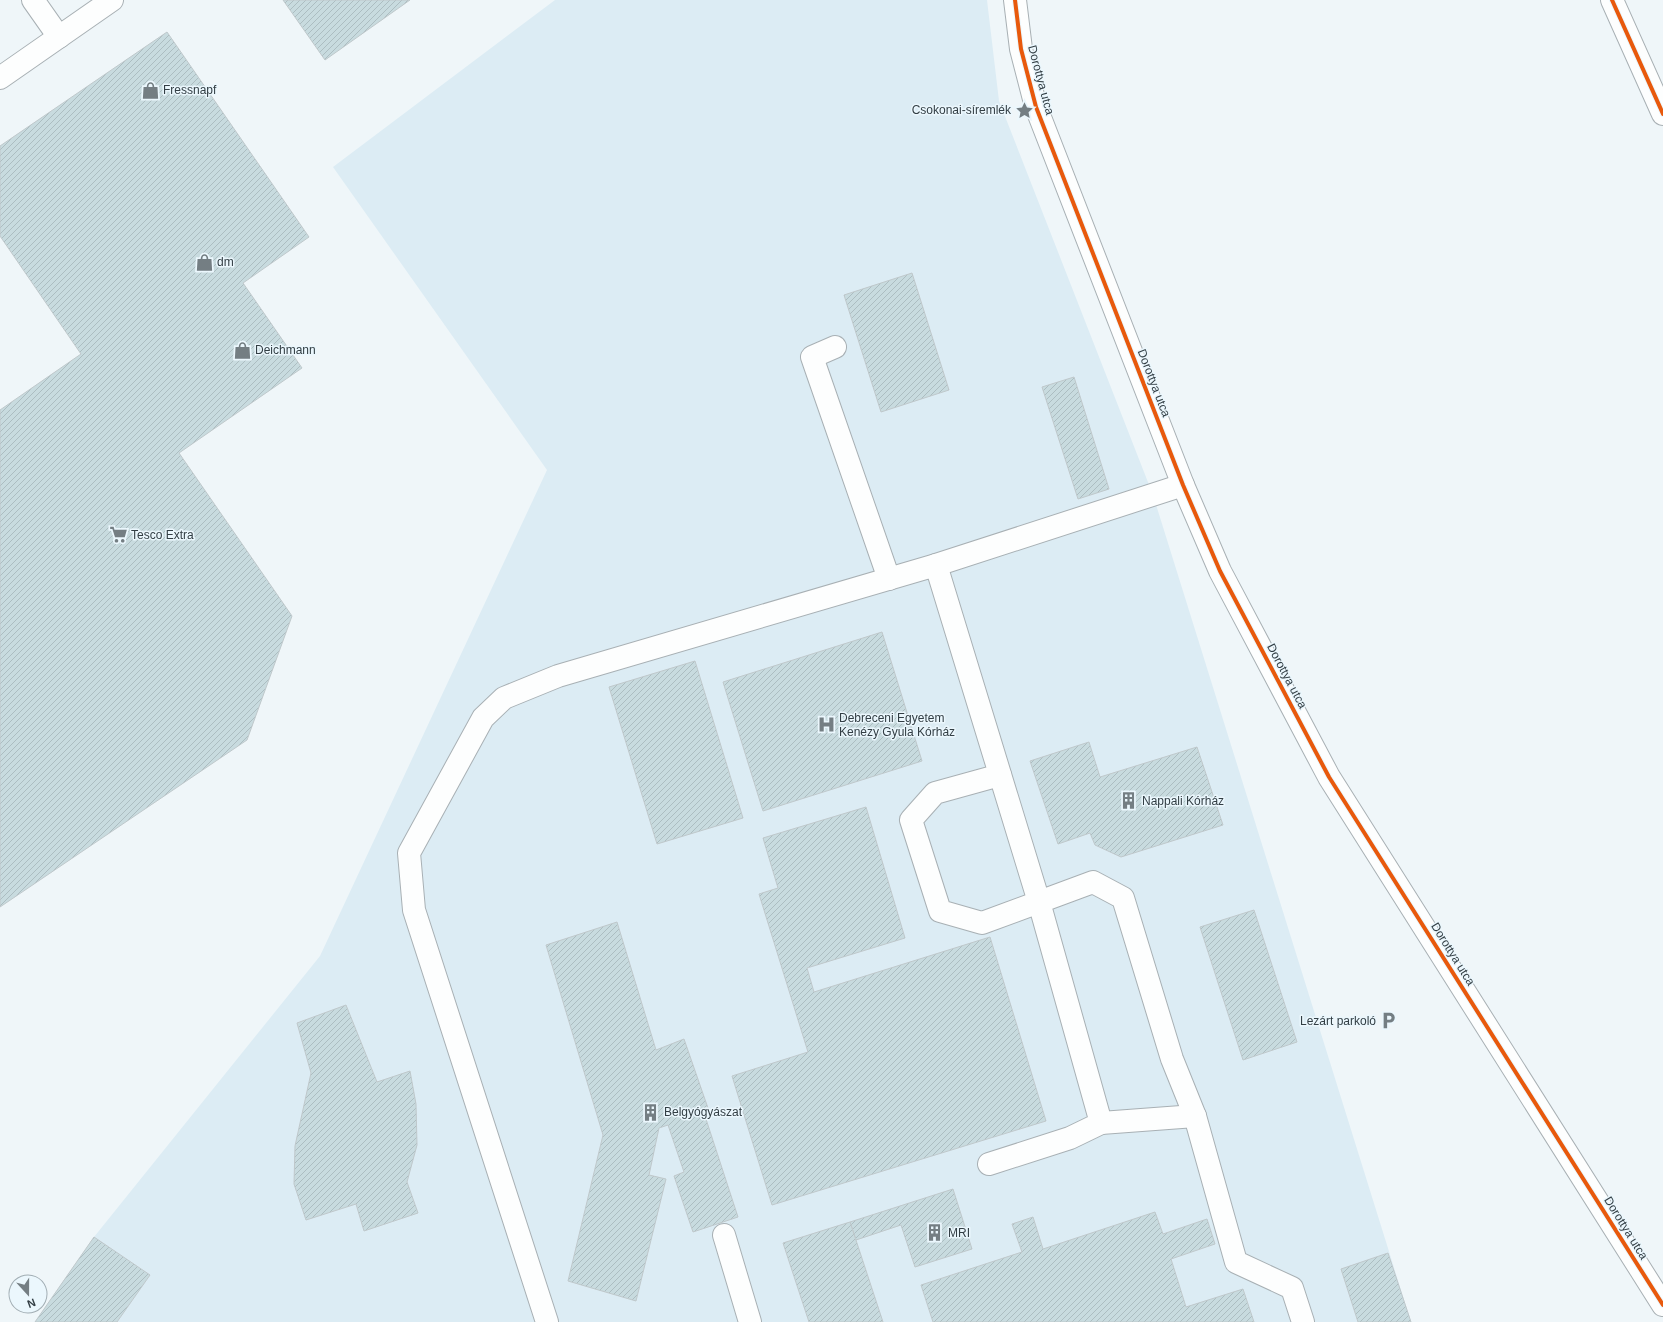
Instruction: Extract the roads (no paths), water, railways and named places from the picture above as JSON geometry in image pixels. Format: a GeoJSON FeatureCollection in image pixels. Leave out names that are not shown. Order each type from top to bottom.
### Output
{"type":"FeatureCollection","features":[{"type":"Feature","properties":{"kind":"street"},"geometry":{"type":"LineString","coordinates":[[33,0],[59,37]]}},
{"type":"Feature","properties":{"kind":"street"},"geometry":{"type":"LineString","coordinates":[[0,78],[112,0]]}},
{"type":"Feature","properties":{"kind":"street","name":"Dorottya utca"},"geometry":{"type":"LineString","coordinates":[[1014,0],[1021,49],[1036,107],[1184,485],[1220,571],[1329,777],[1663,1305]]}},
{"type":"Feature","properties":{"kind":"street"},"geometry":{"type":"LineString","coordinates":[[1612,0],[1663,114]]}},
{"type":"Feature","properties":{"kind":"street"},"geometry":{"type":"LineString","coordinates":[[834,347],[812,357],[889,579]]}},
{"type":"Feature","properties":{"kind":"street"},"geometry":{"type":"LineString","coordinates":[[548,1322],[414,910],[409,853],[483,718],[504,698],[558,676],[936,565],[1184,485]]}},
{"type":"Feature","properties":{"kind":"street"},"geometry":{"type":"LineString","coordinates":[[936,565],[1039,902],[1101,1123]]}},
{"type":"Feature","properties":{"kind":"street"},"geometry":{"type":"LineString","coordinates":[[1000,775],[935,793],[911,820],[940,910],[982,923],[1093,882],[1123,898],[1172,1059],[1195,1116],[1236,1262],[1292,1288],[1303,1322]]}},
{"type":"Feature","properties":{"kind":"street"},"geometry":{"type":"LineString","coordinates":[[989,1164],[1070,1138],[1101,1123],[1195,1116]]}},
{"type":"Feature","properties":{"kind":"street"},"geometry":{"type":"LineString","coordinates":[[724,1235],[750,1322]]}},
{"type":"Feature","properties":{"kind":"place","name":"Fressnapf"},"geometry":{"type":"Point","coordinates":[150,90]}},
{"type":"Feature","properties":{"kind":"place","name":"Csokonai-síremlék"},"geometry":{"type":"Point","coordinates":[1024,110]}},
{"type":"Feature","properties":{"kind":"place","name":"dm"},"geometry":{"type":"Point","coordinates":[204,262]}},
{"type":"Feature","properties":{"kind":"place","name":"Deichmann"},"geometry":{"type":"Point","coordinates":[242,350]}},
{"type":"Feature","properties":{"kind":"place","name":"Tesco Extra"},"geometry":{"type":"Point","coordinates":[118,535]}},
{"type":"Feature","properties":{"kind":"place","name":"Debreceni Egyetem Kenézy Gyula Kórház"},"geometry":{"type":"Point","coordinates":[826,725]}},
{"type":"Feature","properties":{"kind":"place","name":"Nappali Kórház"},"geometry":{"type":"Point","coordinates":[1129,801]}},
{"type":"Feature","properties":{"kind":"place","name":"Lezárt parkoló"},"geometry":{"type":"Point","coordinates":[1389,1021]}},
{"type":"Feature","properties":{"kind":"place","name":"Belgyógyászat"},"geometry":{"type":"Point","coordinates":[651,1112]}},
{"type":"Feature","properties":{"kind":"place","name":"MRI"},"geometry":{"type":"Point","coordinates":[935,1233]}}]}
